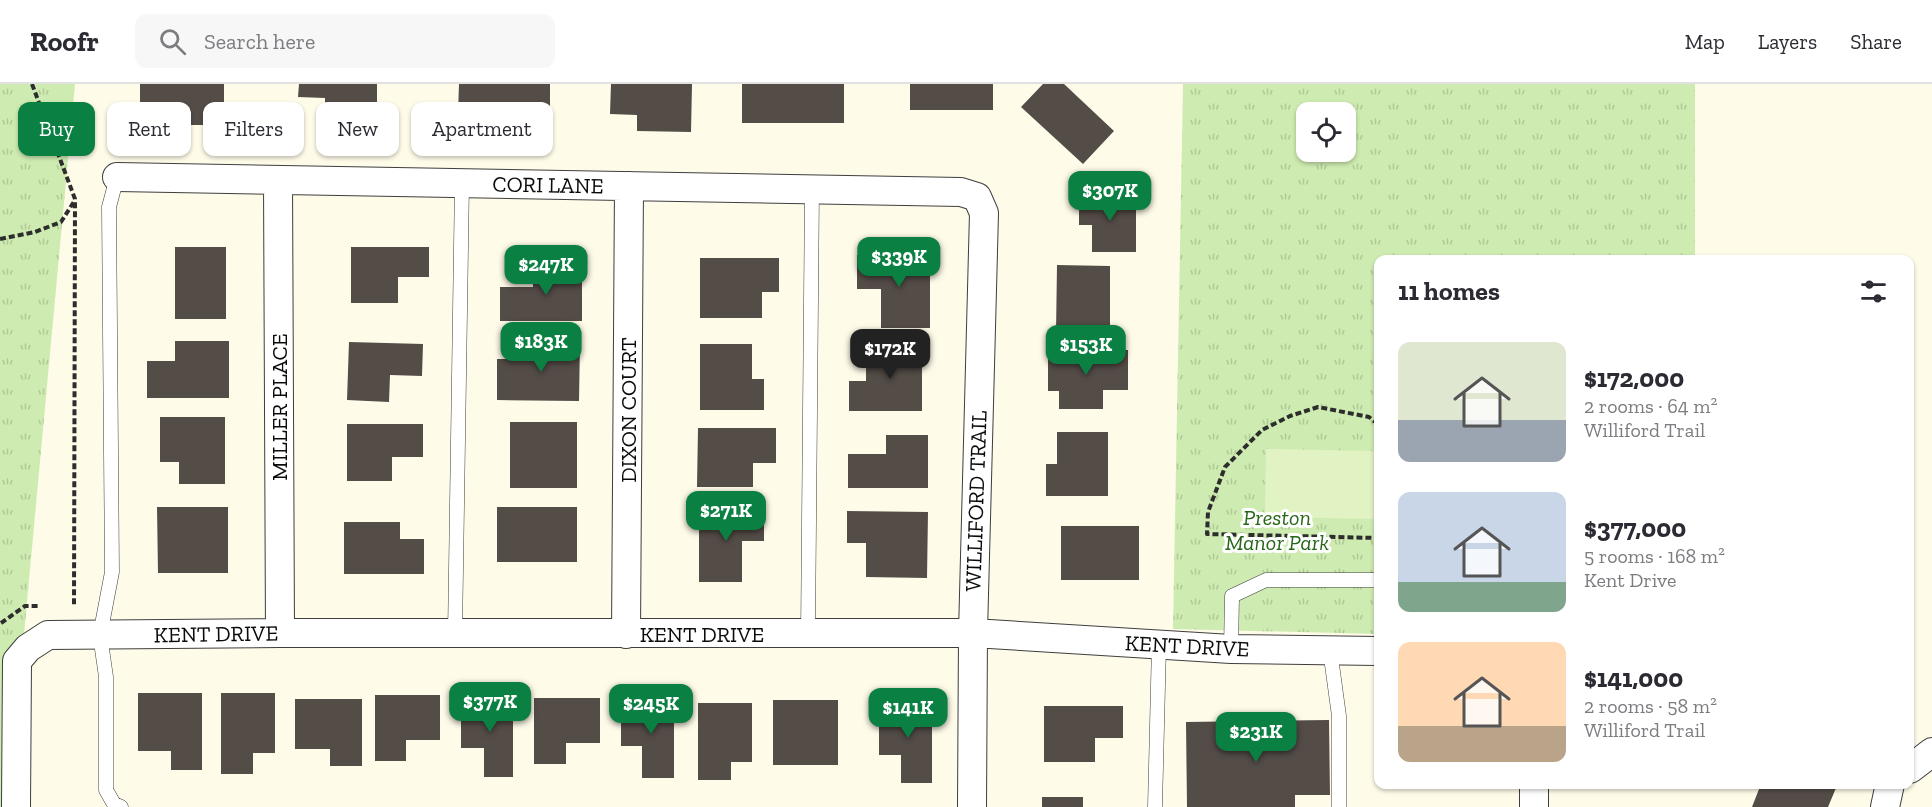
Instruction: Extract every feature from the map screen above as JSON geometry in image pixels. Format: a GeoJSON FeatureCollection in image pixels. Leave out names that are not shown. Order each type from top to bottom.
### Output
{"type":"FeatureCollection","features":[{"type":"Feature","properties":{"kind":"street","name":"CORI LANE"},"geometry":{"type":"LineString","coordinates":[[117,177],[961,192],[977,197]]}},
{"type":"Feature","properties":{"kind":"street","name":"MILLER PLACE"},"geometry":{"type":"LineString","coordinates":[[278,180],[280,633]]}},
{"type":"Feature","properties":{"kind":"street","name":"DIXON COURT"},"geometry":{"type":"LineString","coordinates":[[626,634],[629,186]]}},
{"type":"Feature","properties":{"kind":"street","name":"WILLIFORD TRAIL"},"geometry":{"type":"LineString","coordinates":[[972,807],[973,633],[984,213],[977,197]]}},
{"type":"Feature","properties":{"kind":"street","name":"KENT DRIVE"},"geometry":{"type":"LineString","coordinates":[[16,807],[17,660],[28,648],[48,636],[280,633],[973,633],[1231,649],[1374,651]]}},
{"type":"Feature","properties":{"kind":"street"},"geometry":{"type":"LineString","coordinates":[[1914,766],[1932,752]]}},
{"type":"Feature","properties":{"kind":"street"},"geometry":{"type":"LineString","coordinates":[[1534,789],[1534,807]]}},
{"type":"Feature","properties":{"kind":"street"},"geometry":{"type":"LineString","coordinates":[[1885,807],[1889,789]]}},
{"type":"Feature","properties":{"kind":"lane"},"geometry":{"type":"LineString","coordinates":[[117,177],[109,207],[112,572],[100,635],[106,677],[106,790],[114,804],[121,807]]}},
{"type":"Feature","properties":{"kind":"lane"},"geometry":{"type":"LineString","coordinates":[[455,634],[462,183]]}},
{"type":"Feature","properties":{"kind":"lane"},"geometry":{"type":"LineString","coordinates":[[808,633],[813,189]]}},
{"type":"Feature","properties":{"kind":"lane"},"geometry":{"type":"LineString","coordinates":[[1231,649],[1232,596],[1266,580],[1374,580]]}},
{"type":"Feature","properties":{"kind":"lane"},"geometry":{"type":"LineString","coordinates":[[1155,807],[1159,645]]}},
{"type":"Feature","properties":{"kind":"lane"},"geometry":{"type":"LineString","coordinates":[[1330,650],[1339,716],[1339,807]]}},
{"type":"Feature","properties":{"kind":"path"},"geometry":{"type":"LineString","coordinates":[[32,84],[75,200],[74,607],[64,607]]}},
{"type":"Feature","properties":{"kind":"path"},"geometry":{"type":"LineString","coordinates":[[0,239],[35,232],[61,222],[75,200]]}},
{"type":"Feature","properties":{"kind":"path"},"geometry":{"type":"LineString","coordinates":[[1374,421],[1369,417],[1318,407],[1290,416],[1262,429],[1225,466],[1208,512],[1207,534],[1374,538]]}},
{"type":"Feature","properties":{"kind":"path"},"geometry":{"type":"LineString","coordinates":[[1,623],[25,606],[45,606]]}},
{"type":"Feature","properties":{"kind":"green space"},"geometry":{"type":"Polygon","coordinates":[[[0,84],[75,84],[73,102],[18,102],[18,156],[68,156],[8,807],[0,807],[0,84]]]}},
{"type":"Feature","properties":{"kind":"green space","name":"Preston Manor Park"},"geometry":{"type":"Polygon","coordinates":[[[1183,84],[1695,84],[1695,255],[1374,255],[1374,634],[1173,629],[1183,84]]]}},
{"type":"Feature","properties":{"kind":"green space"},"geometry":{"type":"Polygon","coordinates":[[[1266,449],[1374,451],[1374,519],[1265,517],[1266,449]]]}},
{"type":"Feature","properties":{"kind":"building"},"geometry":{"type":"Polygon","coordinates":[[[140,84],[224,84],[224,102],[203,102],[203,125],[191,125],[191,102],[140,102],[140,84]]]}},
{"type":"Feature","properties":{"kind":"building"},"geometry":{"type":"Polygon","coordinates":[[[299,84],[377,84],[377,102],[325,102],[325,98],[298,97],[299,84]]]}},
{"type":"Feature","properties":{"kind":"building"},"geometry":{"type":"Polygon","coordinates":[[[459,84],[550,84],[550,102],[458,102],[459,84]]]}},
{"type":"Feature","properties":{"kind":"building"},"geometry":{"type":"Polygon","coordinates":[[[611,84],[692,84],[691,132],[637,131],[637,115],[610,114],[611,84]]]}},
{"type":"Feature","properties":{"kind":"building"},"geometry":{"type":"Polygon","coordinates":[[[742,84],[844,84],[844,123],[742,123],[742,84]]]}},
{"type":"Feature","properties":{"kind":"building"},"geometry":{"type":"Polygon","coordinates":[[[910,84],[993,84],[993,110],[910,110],[910,84]]]}},
{"type":"Feature","properties":{"kind":"building"},"geometry":{"type":"Polygon","coordinates":[[[1043,84],[1064,84],[1114,131],[1083,164],[1021,107],[1043,84]]]}},
{"type":"Feature","properties":{"kind":"building"},"geometry":{"type":"Polygon","coordinates":[[[1079,195],[1136,195],[1136,252],[1092,252],[1092,225],[1079,225],[1079,195]]]}},
{"type":"Feature","properties":{"kind":"building"},"geometry":{"type":"Polygon","coordinates":[[[175,247],[226,247],[226,319],[175,319],[175,247]]]}},
{"type":"Feature","properties":{"kind":"building"},"geometry":{"type":"Polygon","coordinates":[[[351,247],[429,247],[429,277],[398,277],[398,303],[351,303],[351,247]]]}},
{"type":"Feature","properties":{"kind":"building"},"geometry":{"type":"Polygon","coordinates":[[[857,255],[930,255],[930,328],[881,328],[881,289],[857,289],[857,255]]]}},
{"type":"Feature","properties":{"kind":"building"},"geometry":{"type":"Polygon","coordinates":[[[700,258],[779,258],[779,292],[762,292],[762,318],[700,318],[700,258]]]}},
{"type":"Feature","properties":{"kind":"building"},"geometry":{"type":"Polygon","coordinates":[[[533,265],[582,265],[582,321],[500,321],[500,287],[533,287],[533,265]]]}},
{"type":"Feature","properties":{"kind":"building"},"geometry":{"type":"Polygon","coordinates":[[[1057,265],[1110,266],[1110,334],[1056,333],[1057,265]]]}},
{"type":"Feature","properties":{"kind":"building"},"geometry":{"type":"Polygon","coordinates":[[[175,341],[229,341],[229,398],[147,398],[147,361],[175,361],[175,341]]]}},
{"type":"Feature","properties":{"kind":"building"},"geometry":{"type":"Polygon","coordinates":[[[521,341],[580,342],[579,401],[497,400],[497,359],[521,359],[521,341]]]}},
{"type":"Feature","properties":{"kind":"building"},"geometry":{"type":"Polygon","coordinates":[[[349,342],[423,344],[422,376],[390,375],[389,402],[347,400],[349,342]]]}},
{"type":"Feature","properties":{"kind":"building"},"geometry":{"type":"Polygon","coordinates":[[[700,344],[752,344],[752,379],[764,379],[764,410],[700,410],[700,344]]]}},
{"type":"Feature","properties":{"kind":"building"},"geometry":{"type":"Polygon","coordinates":[[[866,344],[922,344],[922,411],[849,411],[849,381],[866,381],[866,344]]]}},
{"type":"Feature","properties":{"kind":"building"},"geometry":{"type":"Polygon","coordinates":[[[1048,350],[1128,350],[1128,390],[1103,390],[1103,409],[1059,409],[1059,391],[1048,391],[1048,350]]]}},
{"type":"Feature","properties":{"kind":"building"},"geometry":{"type":"Polygon","coordinates":[[[160,417],[225,417],[225,484],[179,484],[179,462],[160,462],[160,417]]]}},
{"type":"Feature","properties":{"kind":"building"},"geometry":{"type":"Polygon","coordinates":[[[510,422],[577,422],[577,488],[510,488],[510,422]]]}},
{"type":"Feature","properties":{"kind":"building"},"geometry":{"type":"Polygon","coordinates":[[[347,424],[423,424],[423,457],[392,457],[392,481],[347,481],[347,424]]]}},
{"type":"Feature","properties":{"kind":"building"},"geometry":{"type":"Polygon","coordinates":[[[698,428],[776,428],[776,463],[753,463],[753,487],[697,487],[698,428]]]}},
{"type":"Feature","properties":{"kind":"building"},"geometry":{"type":"Polygon","coordinates":[[[1057,432],[1108,432],[1108,496],[1046,496],[1046,464],[1057,464],[1057,432]]]}},
{"type":"Feature","properties":{"kind":"building"},"geometry":{"type":"Polygon","coordinates":[[[886,435],[928,435],[928,488],[848,488],[848,454],[886,454],[886,435]]]}},
{"type":"Feature","properties":{"kind":"building"},"geometry":{"type":"Polygon","coordinates":[[[157,507],[228,507],[228,573],[158,573],[157,507]]]}},
{"type":"Feature","properties":{"kind":"building"},"geometry":{"type":"Polygon","coordinates":[[[497,507],[577,507],[577,562],[497,562],[497,507]]]}},
{"type":"Feature","properties":{"kind":"building"},"geometry":{"type":"Polygon","coordinates":[[[699,509],[764,509],[764,541],[742,541],[742,582],[699,582],[699,509]]]}},
{"type":"Feature","properties":{"kind":"building"},"geometry":{"type":"Polygon","coordinates":[[[847,511],[928,512],[927,578],[866,577],[866,543],[847,543],[847,511]]]}},
{"type":"Feature","properties":{"kind":"building"},"geometry":{"type":"Polygon","coordinates":[[[344,522],[400,522],[400,539],[424,539],[424,574],[344,574],[344,522]]]}},
{"type":"Feature","properties":{"kind":"building"},"geometry":{"type":"Polygon","coordinates":[[[1061,526],[1139,526],[1139,580],[1061,580],[1061,526]]]}},
{"type":"Feature","properties":{"kind":"building"},"geometry":{"type":"Polygon","coordinates":[[[138,693],[202,693],[202,770],[171,770],[171,751],[138,751],[138,693]]]}},
{"type":"Feature","properties":{"kind":"building"},"geometry":{"type":"Polygon","coordinates":[[[221,693],[275,693],[275,753],[253,753],[253,774],[221,774],[221,693]]]}},
{"type":"Feature","properties":{"kind":"building"},"geometry":{"type":"Polygon","coordinates":[[[375,695],[440,695],[440,740],[406,740],[406,761],[375,761],[375,695]]]}},
{"type":"Feature","properties":{"kind":"building"},"geometry":{"type":"Polygon","coordinates":[[[534,698],[600,698],[600,743],[566,743],[566,764],[534,764],[534,698]]]}},
{"type":"Feature","properties":{"kind":"building"},"geometry":{"type":"Polygon","coordinates":[[[295,699],[362,699],[362,766],[330,766],[330,749],[295,749],[295,699]]]}},
{"type":"Feature","properties":{"kind":"building"},"geometry":{"type":"Polygon","coordinates":[[[461,699],[513,699],[513,777],[484,777],[484,748],[461,748],[461,699]]]}},
{"type":"Feature","properties":{"kind":"building"},"geometry":{"type":"Polygon","coordinates":[[[621,700],[674,700],[674,778],[642,778],[642,746],[621,746],[621,700]]]}},
{"type":"Feature","properties":{"kind":"building"},"geometry":{"type":"Polygon","coordinates":[[[773,700],[838,700],[838,765],[773,765],[773,700]]]}},
{"type":"Feature","properties":{"kind":"building"},"geometry":{"type":"Polygon","coordinates":[[[698,703],[752,703],[752,762],[731,762],[731,780],[698,780],[698,703]]]}},
{"type":"Feature","properties":{"kind":"building"},"geometry":{"type":"Polygon","coordinates":[[[879,703],[932,703],[932,783],[901,783],[901,755],[879,755],[879,703]]]}},
{"type":"Feature","properties":{"kind":"building"},"geometry":{"type":"Polygon","coordinates":[[[1044,706],[1123,706],[1123,738],[1095,738],[1095,762],[1044,762],[1044,706]]]}},
{"type":"Feature","properties":{"kind":"building"},"geometry":{"type":"Polygon","coordinates":[[[1329,720],[1330,795],[1295,795],[1295,807],[1187,807],[1186,722],[1329,720]]]}},
{"type":"Feature","properties":{"kind":"building"},"geometry":{"type":"Polygon","coordinates":[[[1759,789],[1836,789],[1828,807],[1752,807],[1759,789]]]}},
{"type":"Feature","properties":{"kind":"building"},"geometry":{"type":"Polygon","coordinates":[[[1042,797],[1083,797],[1083,807],[1042,807],[1042,797]]]}}]}
